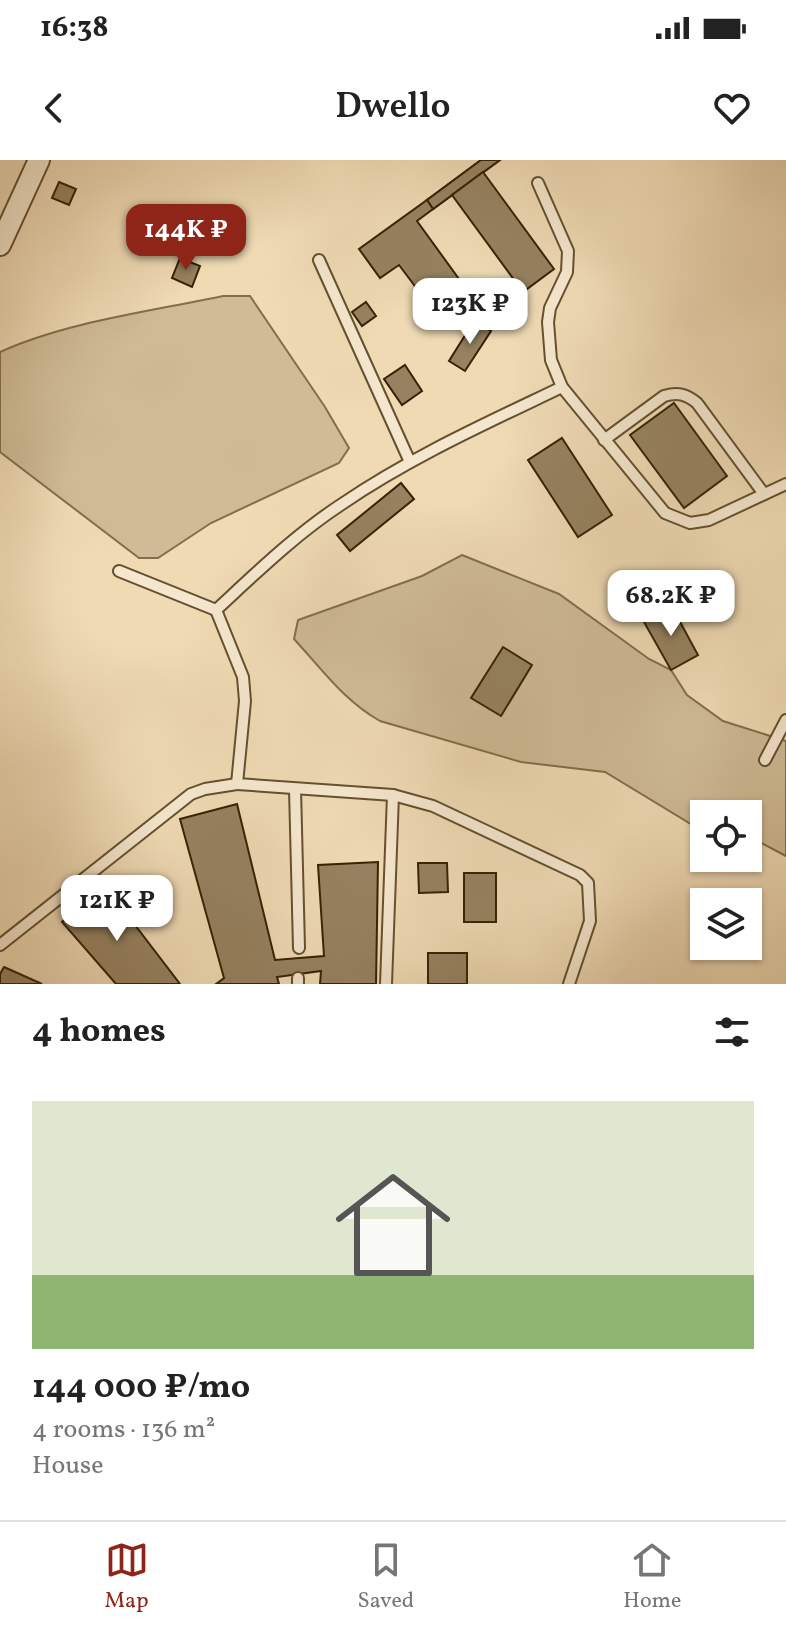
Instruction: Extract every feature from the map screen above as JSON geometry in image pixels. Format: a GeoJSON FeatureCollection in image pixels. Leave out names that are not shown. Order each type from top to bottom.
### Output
{"type":"FeatureCollection","features":[{"type":"Feature","properties":{"kind":"street"},"geometry":{"type":"LineString","coordinates":[[0,245],[39,160]]}},
{"type":"Feature","properties":{"kind":"lane"},"geometry":{"type":"LineString","coordinates":[[538,183],[568,251],[567,272],[550,308],[551,360],[562,387],[604,440],[665,513],[681,521],[709,520],[786,484]]}},
{"type":"Feature","properties":{"kind":"lane"},"geometry":{"type":"LineString","coordinates":[[319,260],[410,462]]}},
{"type":"Feature","properties":{"kind":"lane"},"geometry":{"type":"LineString","coordinates":[[216,610],[273,557],[340,505],[410,462],[562,387]]}},
{"type":"Feature","properties":{"kind":"lane"},"geometry":{"type":"LineString","coordinates":[[604,440],[664,396],[673,393],[688,396],[697,403],[764,494]]}},
{"type":"Feature","properties":{"kind":"lane"},"geometry":{"type":"LineString","coordinates":[[119,571],[216,610],[243,677],[245,701],[237,784]]}},
{"type":"Feature","properties":{"kind":"lane"},"geometry":{"type":"LineString","coordinates":[[765,760],[786,720]]}},
{"type":"Feature","properties":{"kind":"lane"},"geometry":{"type":"LineString","coordinates":[[0,945],[191,794],[237,784],[393,795],[433,806],[580,875],[588,883],[590,921],[569,984]]}},
{"type":"Feature","properties":{"kind":"lane"},"geometry":{"type":"LineString","coordinates":[[295,789],[299,948]]}},
{"type":"Feature","properties":{"kind":"lane"},"geometry":{"type":"LineString","coordinates":[[386,984],[393,795]]}},
{"type":"Feature","properties":{"kind":"shaded area"},"geometry":{"type":"Polygon","coordinates":[[[223,296],[250,296],[349,448],[339,463],[211,523],[158,558],[139,558],[0,452],[0,352],[81,325],[223,296]]]}},
{"type":"Feature","properties":{"kind":"shaded area"},"geometry":{"type":"Polygon","coordinates":[[[462,555],[559,594],[649,659],[671,670],[687,695],[723,721],[786,741],[786,856],[762,843],[762,800],[690,800],[690,824],[605,772],[521,762],[380,721],[344,694],[294,639],[298,620],[422,576],[462,555]]]}},
{"type":"Feature","properties":{"kind":"building"},"geometry":{"type":"Polygon","coordinates":[[[481,160],[500,160],[433,209],[427,200],[481,160]]]}},
{"type":"Feature","properties":{"kind":"building"},"geometry":{"type":"Polygon","coordinates":[[[481,160],[500,160],[433,209],[427,200],[481,160]]]}},
{"type":"Feature","properties":{"kind":"building"},"geometry":{"type":"Polygon","coordinates":[[[483,172],[554,269],[523,292],[452,195],[483,172]]]}},
{"type":"Feature","properties":{"kind":"building"},"geometry":{"type":"Polygon","coordinates":[[[59,182],[76,189],[69,205],[52,198],[59,182]]]}},
{"type":"Feature","properties":{"kind":"building"},"geometry":{"type":"Polygon","coordinates":[[[427,200],[433,209],[417,221],[459,279],[427,302],[399,265],[380,278],[359,249],[427,200]]]}},
{"type":"Feature","properties":{"kind":"building"},"geometry":{"type":"Polygon","coordinates":[[[180,258],[200,266],[192,287],[172,278],[180,258]]]}},
{"type":"Feature","properties":{"kind":"building"},"geometry":{"type":"Polygon","coordinates":[[[366,302],[376,316],[362,326],[352,312],[366,302]]]}},
{"type":"Feature","properties":{"kind":"building"},"geometry":{"type":"Polygon","coordinates":[[[474,321],[491,331],[465,371],[449,361],[474,321]]]}},
{"type":"Feature","properties":{"kind":"building"},"geometry":{"type":"Polygon","coordinates":[[[405,365],[422,391],[402,405],[384,379],[405,365]]]}},
{"type":"Feature","properties":{"kind":"building"},"geometry":{"type":"Polygon","coordinates":[[[674,403],[727,476],[684,508],[630,435],[674,403]]]}},
{"type":"Feature","properties":{"kind":"building"},"geometry":{"type":"Polygon","coordinates":[[[562,438],[612,515],[578,537],[528,460],[562,438]]]}},
{"type":"Feature","properties":{"kind":"building"},"geometry":{"type":"Polygon","coordinates":[[[401,483],[414,499],[350,551],[337,535],[401,483]]]}},
{"type":"Feature","properties":{"kind":"building"},"geometry":{"type":"Polygon","coordinates":[[[672,607],[698,655],[671,670],[644,622],[672,607]]]}},
{"type":"Feature","properties":{"kind":"building"},"geometry":{"type":"Polygon","coordinates":[[[503,647],[532,665],[501,716],[471,698],[503,647]]]}},
{"type":"Feature","properties":{"kind":"building"},"geometry":{"type":"Polygon","coordinates":[[[237,804],[275,960],[324,956],[318,865],[378,862],[376,984],[320,984],[321,971],[277,977],[279,984],[216,984],[224,978],[180,819],[237,804]]]}},
{"type":"Feature","properties":{"kind":"building"},"geometry":{"type":"Polygon","coordinates":[[[418,863],[447,863],[448,892],[419,893],[418,863]]]}},
{"type":"Feature","properties":{"kind":"building"},"geometry":{"type":"Polygon","coordinates":[[[464,873],[496,873],[496,922],[464,922],[464,873]]]}},
{"type":"Feature","properties":{"kind":"building"},"geometry":{"type":"Polygon","coordinates":[[[106,887],[180,984],[116,984],[62,922],[106,887]]]}},
{"type":"Feature","properties":{"kind":"building"},"geometry":{"type":"Polygon","coordinates":[[[428,953],[467,953],[467,984],[428,984],[428,953]]]}},
{"type":"Feature","properties":{"kind":"building"},"geometry":{"type":"Polygon","coordinates":[[[4,967],[42,984],[0,984],[4,967]]]}}]}
